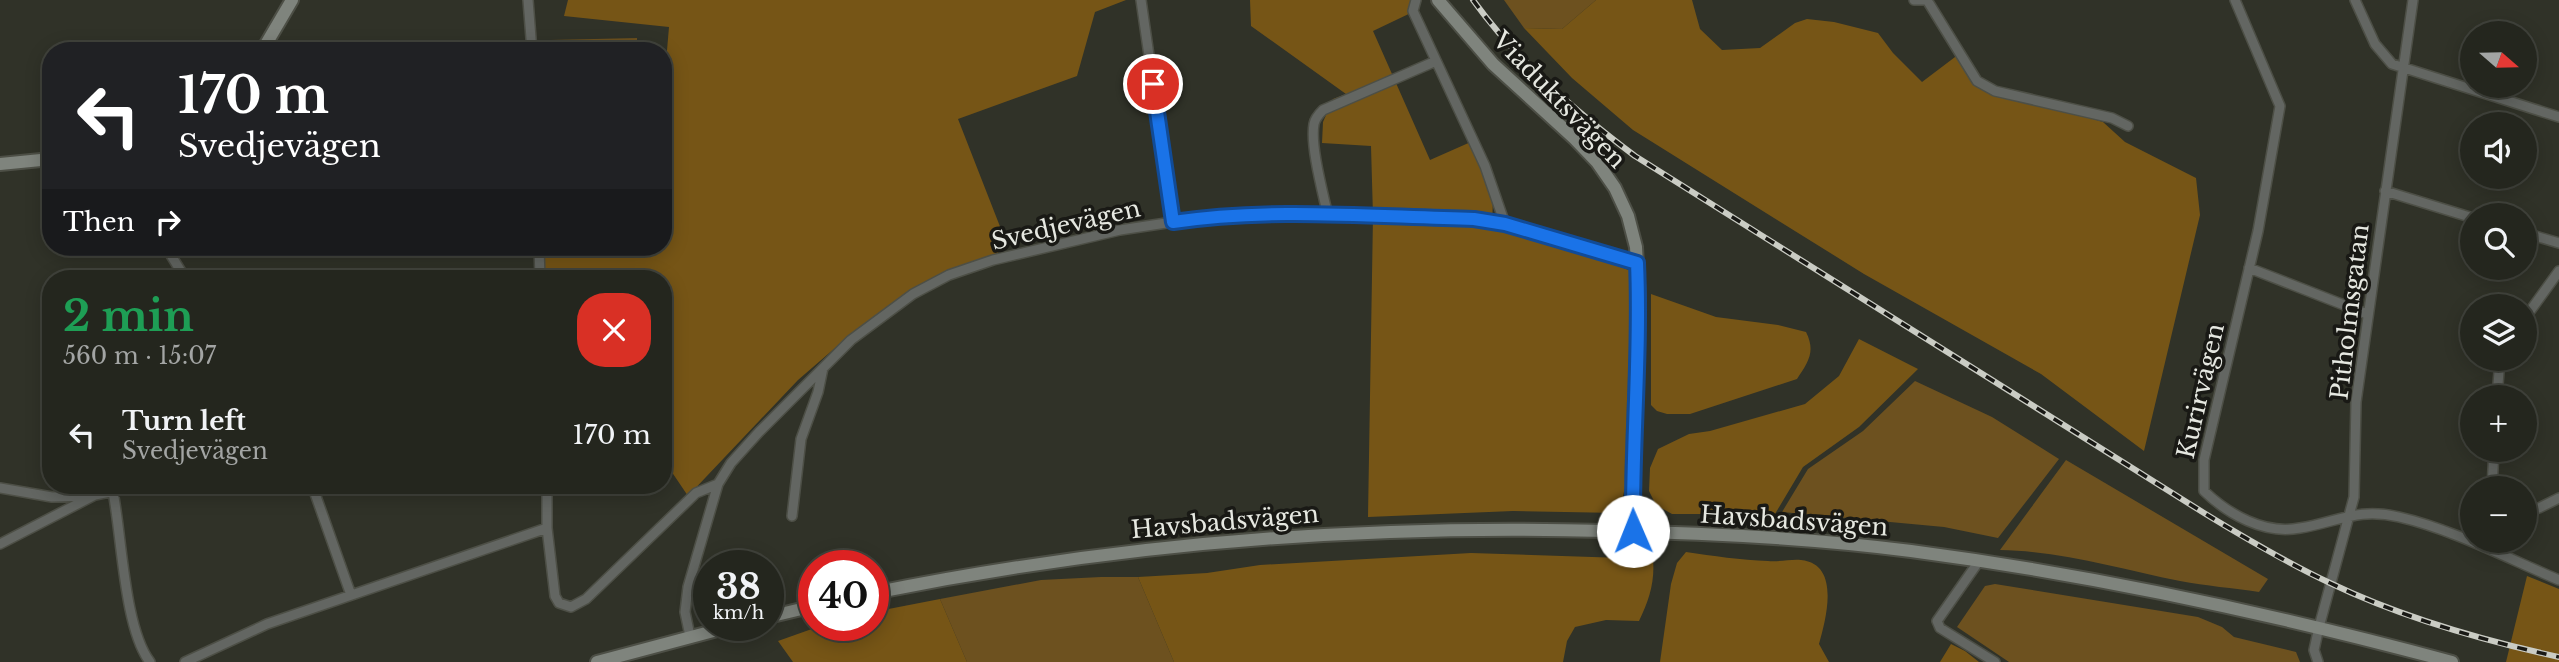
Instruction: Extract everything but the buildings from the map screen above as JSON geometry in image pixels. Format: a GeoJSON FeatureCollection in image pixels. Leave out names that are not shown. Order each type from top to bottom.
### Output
{"type":"FeatureCollection","features":[{"type":"Feature","properties":{"kind":"main road"},"geometry":{"type":"LineString","coordinates":[[267,42],[292,0]]}},
{"type":"Feature","properties":{"kind":"main road","name":"Viaduktsvägen"},"geometry":{"type":"LineString","coordinates":[[1438,0],[1493,64],[1597,162],[1615,188],[1628,216],[1636,247],[1639,301],[1632,476],[1633,531]]}},
{"type":"Feature","properties":{"kind":"main road"},"geometry":{"type":"LineString","coordinates":[[0,164],[42,160]]}},
{"type":"Feature","properties":{"kind":"main road","name":"Havsbadsvägen"},"geometry":{"type":"LineString","coordinates":[[889,590],[1006,568],[1174,545],[1354,532],[1528,529],[1633,531],[1819,542],[1979,561],[2148,589],[2319,627],[2452,662]]}},
{"type":"Feature","properties":{"kind":"main road"},"geometry":{"type":"LineString","coordinates":[[597,662],[693,635]]}},
{"type":"Feature","properties":{"kind":"street"},"geometry":{"type":"LineString","coordinates":[[528,0],[531,42]]}},
{"type":"Feature","properties":{"kind":"street"},"geometry":{"type":"LineString","coordinates":[[1141,0],[1173,222]]}},
{"type":"Feature","properties":{"kind":"street"},"geometry":{"type":"LineString","coordinates":[[1416,0],[1413,11],[1485,166],[1505,224]]}},
{"type":"Feature","properties":{"kind":"street"},"geometry":{"type":"LineString","coordinates":[[1914,0],[1928,0],[1982,85],[1995,91],[2112,118],[2128,126]]}},
{"type":"Feature","properties":{"kind":"street","name":"Kurirvägen"},"geometry":{"type":"LineString","coordinates":[[2235,0],[2280,106],[2249,268],[2204,460],[2204,491],[2220,506],[2263,527],[2300,528],[2350,515]]}},
{"type":"Feature","properties":{"kind":"street"},"geometry":{"type":"LineString","coordinates":[[2355,0],[2375,44],[2392,64],[2559,117]]}},
{"type":"Feature","properties":{"kind":"street","name":"Pitholmsgatan"},"geometry":{"type":"LineString","coordinates":[[2318,662],[2314,650],[2319,627],[2350,515],[2355,480],[2356,402],[2413,0]]}},
{"type":"Feature","properties":{"kind":"street"},"geometry":{"type":"LineString","coordinates":[[1328,216],[1315,143],[1314,125],[1317,115],[1436,61]]}},
{"type":"Feature","properties":{"kind":"street"},"geometry":{"type":"LineString","coordinates":[[2385,191],[2460,214]]}},
{"type":"Feature","properties":{"kind":"street","name":"Svedjevägen"},"geometry":{"type":"LineString","coordinates":[[690,636],[685,612],[688,587],[718,484],[731,463],[823,366],[880,317],[913,294],[949,275],[993,260],[1107,233],[1206,217],[1256,215],[1474,219],[1505,224],[1637,263]]}},
{"type":"Feature","properties":{"kind":"street"},"geometry":{"type":"LineString","coordinates":[[2537,237],[2559,243]]}},
{"type":"Feature","properties":{"kind":"street"},"geometry":{"type":"LineString","coordinates":[[2249,268],[2367,314]]}},
{"type":"Feature","properties":{"kind":"street"},"geometry":{"type":"LineString","coordinates":[[2537,301],[2559,271]]}},
{"type":"Feature","properties":{"kind":"street"},"geometry":{"type":"LineString","coordinates":[[792,516],[801,439],[818,392],[823,366]]}},
{"type":"Feature","properties":{"kind":"street","name":"Svedjevägen"},"geometry":{"type":"LineString","coordinates":[[547,528],[555,596],[559,603],[571,607],[586,599],[696,493],[718,484]]}},
{"type":"Feature","properties":{"kind":"street"},"geometry":{"type":"LineString","coordinates":[[0,488],[52,497],[100,494]]}},
{"type":"Feature","properties":{"kind":"street"},"geometry":{"type":"LineString","coordinates":[[113,494],[135,630],[143,653],[150,662]]}},
{"type":"Feature","properties":{"kind":"street"},"geometry":{"type":"LineString","coordinates":[[315,494],[351,596]]}},
{"type":"Feature","properties":{"kind":"street"},"geometry":{"type":"LineString","coordinates":[[185,662],[267,624],[547,528],[547,494]]}},
{"type":"Feature","properties":{"kind":"street"},"geometry":{"type":"LineString","coordinates":[[0,544],[94,495]]}},
{"type":"Feature","properties":{"kind":"street"},"geometry":{"type":"LineString","coordinates":[[2537,508],[2559,498]]}},
{"type":"Feature","properties":{"kind":"street"},"geometry":{"type":"LineString","coordinates":[[2350,515],[2372,513],[2399,517],[2460,537]]}},
{"type":"Feature","properties":{"kind":"street"},"geometry":{"type":"LineString","coordinates":[[2499,553],[2559,580]]}},
{"type":"Feature","properties":{"kind":"street"},"geometry":{"type":"LineString","coordinates":[[1979,561],[1937,621],[1940,628],[1995,662]]}},
{"type":"Feature","properties":{"kind":"shaded area"},"geometry":{"type":"Polygon","coordinates":[[[568,0],[1126,0],[1095,12],[1077,76],[958,119],[1008,247],[857,329],[798,380],[688,496],[672,472],[672,270],[545,270],[544,256],[672,256],[672,42],[668,42],[669,27],[564,16],[568,0]]]}},
{"type":"Feature","properties":{"kind":"shaded area"},"geometry":{"type":"Polygon","coordinates":[[[1250,0],[1422,0],[1417,10],[1373,31],[1430,160],[1473,141],[1493,198],[1492,227],[1559,243],[1644,276],[1631,462],[1619,513],[1513,511],[1368,517],[1373,216],[1371,146],[1322,143],[1323,122],[1333,99],[1346,94],[1251,26],[1250,0]]]}},
{"type":"Feature","properties":{"kind":"shaded area"},"geometry":{"type":"Polygon","coordinates":[[[1504,0],[1596,0],[1562,29],[1524,28],[1504,0]]]}},
{"type":"Feature","properties":{"kind":"shaded area"},"geometry":{"type":"Polygon","coordinates":[[[1596,0],[1692,0],[1700,29],[1722,50],[1760,48],[1795,23],[1807,19],[1834,22],[1878,33],[1893,53],[1922,82],[1959,54],[1969,69],[2005,93],[2103,122],[2125,142],[2196,178],[2200,215],[2144,451],[2041,374],[1864,274],[1633,130],[1572,78],[1524,28],[1562,29],[1596,0]]]}},
{"type":"Feature","properties":{"kind":"shaded area"},"geometry":{"type":"Polygon","coordinates":[[[637,38],[637,42],[550,42],[637,38]]]}},
{"type":"Feature","properties":{"kind":"shaded area"},"geometry":{"type":"Polygon","coordinates":[[[1651,294],[1716,317],[1778,325],[1806,332],[1810,345],[1807,362],[1797,379],[1690,414],[1657,411],[1651,405],[1651,294]]]}},
{"type":"Feature","properties":{"kind":"shaded area"},"geometry":{"type":"Polygon","coordinates":[[[1859,339],[1918,369],[1859,427],[1803,467],[1775,514],[1672,514],[1656,505],[1649,491],[1650,468],[1658,449],[1689,434],[1710,431],[1805,404],[1839,376],[1859,339]]]}},
{"type":"Feature","properties":{"kind":"shaded area"},"geometry":{"type":"Polygon","coordinates":[[[1915,381],[1992,417],[2059,459],[1998,538],[1944,527],[1782,512],[1808,469],[1863,431],[1915,381]]]}},
{"type":"Feature","properties":{"kind":"shaded area"},"geometry":{"type":"Polygon","coordinates":[[[2066,460],[2268,579],[2259,592],[2180,581],[2068,557],[2000,550],[2066,460]]]}},
{"type":"Feature","properties":{"kind":"shaded area"},"geometry":{"type":"Polygon","coordinates":[[[1686,552],[1727,558],[1801,560],[1814,564],[1822,571],[1828,594],[1819,644],[1829,662],[1660,662],[1671,584],[1677,563],[1686,552]]]}},
{"type":"Feature","properties":{"kind":"shaded area"},"geometry":{"type":"Polygon","coordinates":[[[1471,553],[1653,559],[1652,583],[1639,621],[1606,620],[1575,627],[1567,641],[1563,662],[1174,662],[1138,577],[1207,573],[1260,565],[1471,553]]]}},
{"type":"Feature","properties":{"kind":"shaded area"},"geometry":{"type":"Polygon","coordinates":[[[2527,576],[2559,589],[2559,662],[2506,662],[2527,576]]]}},
{"type":"Feature","properties":{"kind":"shaded area"},"geometry":{"type":"Polygon","coordinates":[[[1138,577],[1174,662],[967,662],[940,599],[1041,580],[1138,577]]]}},
{"type":"Feature","properties":{"kind":"shaded area"},"geometry":{"type":"Polygon","coordinates":[[[1995,584],[2198,617],[2222,627],[2234,637],[2296,652],[2300,662],[2009,662],[1957,627],[1985,586],[1995,584]]]}},
{"type":"Feature","properties":{"kind":"shaded area"},"geometry":{"type":"Polygon","coordinates":[[[940,599],[967,662],[793,662],[778,641],[798,634],[798,641],[889,641],[889,609],[940,599]]]}},
{"type":"Feature","properties":{"kind":"shaded area"},"geometry":{"type":"Polygon","coordinates":[[[1951,644],[1965,651],[1979,662],[1940,662],[1951,644]]]}},
{"type":"Feature","properties":{"kind":"railway"},"geometry":{"type":"LineString","coordinates":[[1473,0],[1508,44],[1548,84],[1635,156],[2219,522],[2266,550],[2358,596],[2472,635],[2559,657]]}},
{"type":"Feature","properties":{"kind":"route"},"geometry":{"type":"LineString","coordinates":[[1153,84],[1173,222],[1206,217],[1256,215],[1474,219],[1505,224],[1637,263],[1639,301],[1632,476],[1633,531]]}}]}
